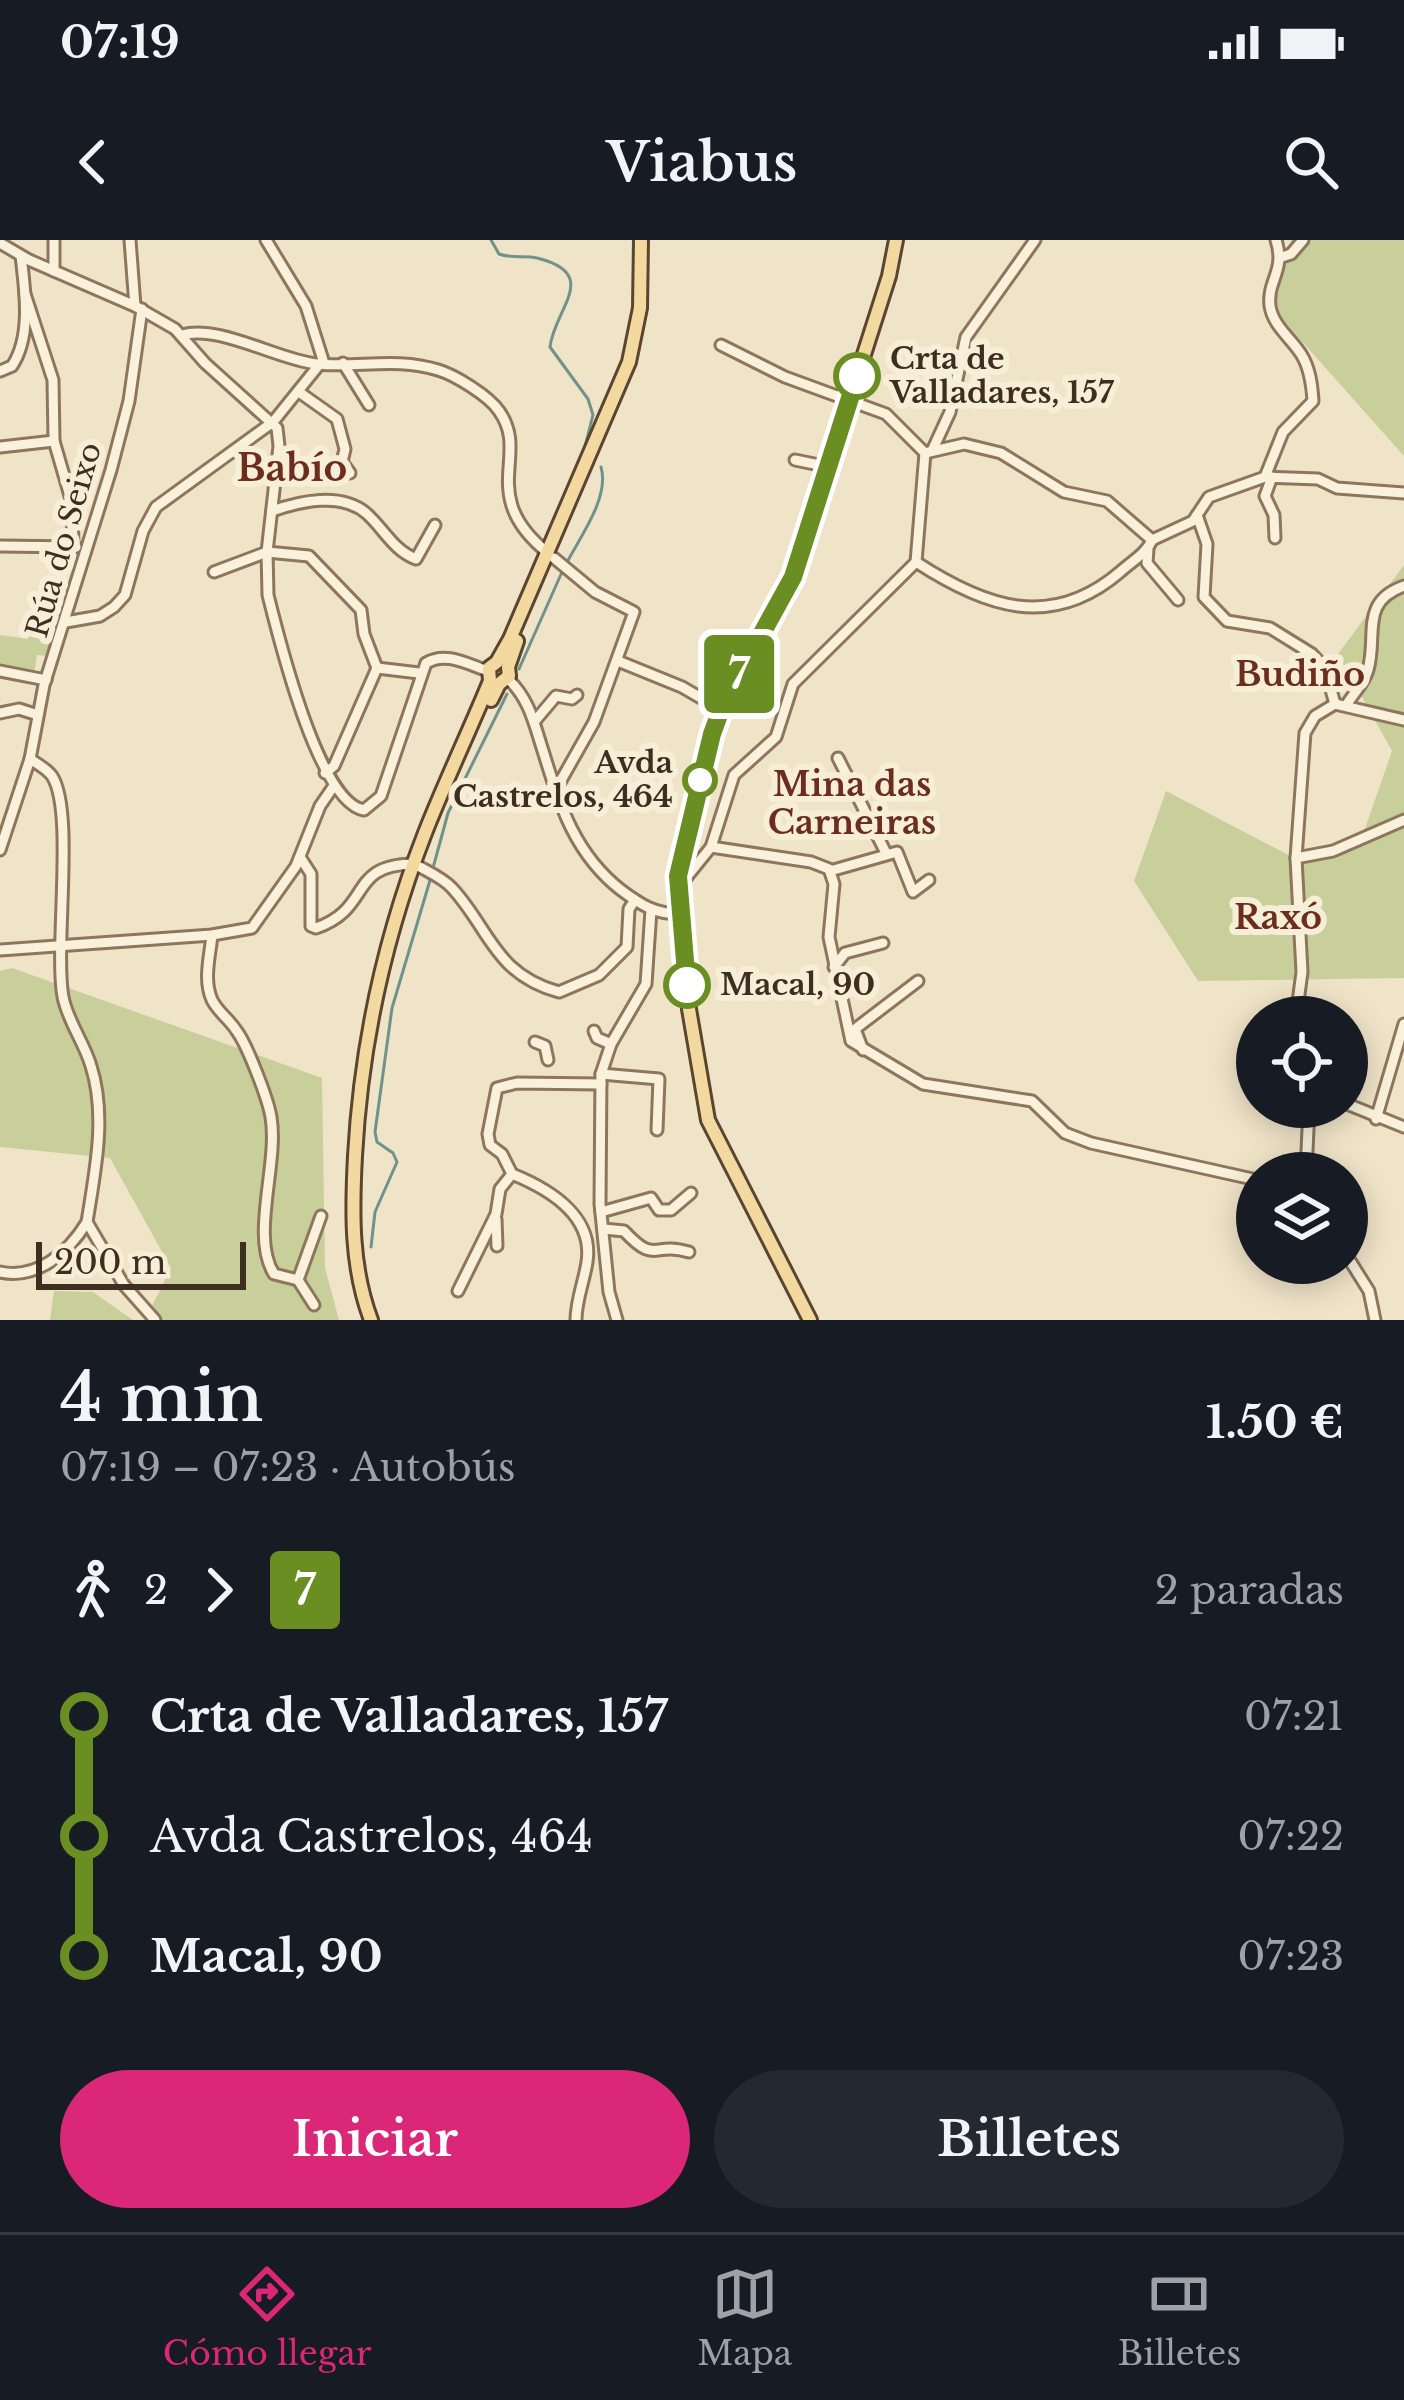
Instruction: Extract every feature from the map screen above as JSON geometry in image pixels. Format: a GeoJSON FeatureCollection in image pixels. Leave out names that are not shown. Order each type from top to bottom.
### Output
{"type":"FeatureCollection","features":[{"type":"Feature","properties":{"kind":"main road"},"geometry":{"type":"LineString","coordinates":[[375,1320],[361,1245],[365,1115],[386,984],[498,674],[558,561],[636,364],[647,309],[645,240]]}},
{"type":"Feature","properties":{"kind":"main road"},"geometry":{"type":"LineString","coordinates":[[810,1320],[708,1120],[691,1025],[677,889],[721,709],[790,584],[889,276],[896,240]]}},
{"type":"Feature","properties":{"kind":"street"},"geometry":{"type":"LineString","coordinates":[[54,240],[54,271]]}},
{"type":"Feature","properties":{"kind":"street","name":"Rúa do Seixo"},"geometry":{"type":"LineString","coordinates":[[0,850],[30,759],[46,680],[129,401],[138,308],[130,240]]}},
{"type":"Feature","properties":{"kind":"street"},"geometry":{"type":"LineString","coordinates":[[66,622],[100,616],[114,607],[125,595],[143,531],[156,507],[273,422],[323,361],[306,306],[266,240]]}},
{"type":"Feature","properties":{"kind":"street"},"geometry":{"type":"LineString","coordinates":[[677,889],[711,847],[734,775],[773,741],[793,684],[916,562],[928,452],[950,412],[966,337],[1035,240]]}},
{"type":"Feature","properties":{"kind":"street"},"geometry":{"type":"LineString","coordinates":[[1275,538],[1274,515],[1265,496],[1268,477],[1283,432],[1313,401],[1307,364],[1275,321],[1271,308],[1282,257],[1276,240]]}},
{"type":"Feature","properties":{"kind":"street"},"geometry":{"type":"LineString","coordinates":[[1282,257],[1303,240]]}},
{"type":"Feature","properties":{"kind":"street"},"geometry":{"type":"LineString","coordinates":[[0,243],[138,308],[182,335],[205,363],[273,422],[279,446],[266,552],[272,610],[325,773],[354,809],[364,811],[377,802],[394,762],[419,673],[430,659],[442,657],[498,674],[524,698],[555,791],[589,860],[651,910],[680,914]]}},
{"type":"Feature","properties":{"kind":"street"},"geometry":{"type":"LineString","coordinates":[[21,256],[25,294],[53,380],[54,441],[72,503],[73,546]]}},
{"type":"Feature","properties":{"kind":"street"},"geometry":{"type":"LineString","coordinates":[[0,371],[18,356],[25,294]]}},
{"type":"Feature","properties":{"kind":"street"},"geometry":{"type":"LineString","coordinates":[[182,335],[205,334],[316,364],[389,362],[436,370],[502,414],[509,444],[509,503],[529,537],[595,592],[633,610],[581,751],[555,791]]}},
{"type":"Feature","properties":{"kind":"street"},"geometry":{"type":"LineString","coordinates":[[721,345],[785,377],[892,418],[928,452]]}},
{"type":"Feature","properties":{"kind":"street"},"geometry":{"type":"LineString","coordinates":[[343,363],[369,405]]}},
{"type":"Feature","properties":{"kind":"street"},"geometry":{"type":"LineString","coordinates":[[298,392],[337,419],[345,449],[342,462],[350,473]]}},
{"type":"Feature","properties":{"kind":"street"},"geometry":{"type":"LineString","coordinates":[[0,447],[54,441]]}},
{"type":"Feature","properties":{"kind":"street"},"geometry":{"type":"LineString","coordinates":[[928,452],[964,443],[1001,453],[1064,492],[1107,501],[1150,545]]}},
{"type":"Feature","properties":{"kind":"street"},"geometry":{"type":"LineString","coordinates":[[795,460],[829,467]]}},
{"type":"Feature","properties":{"kind":"street"},"geometry":{"type":"LineString","coordinates":[[916,562],[998,605],[1058,605],[1104,587],[1150,545],[1197,515],[1209,497],[1268,477],[1318,479],[1337,488],[1379,494],[1404,493]]}},
{"type":"Feature","properties":{"kind":"street"},"geometry":{"type":"LineString","coordinates":[[272,512],[303,502],[345,501],[364,512],[403,554],[416,559],[435,525]]}},
{"type":"Feature","properties":{"kind":"street"},"geometry":{"type":"LineString","coordinates":[[1197,515],[1207,544],[1204,597],[1227,621],[1270,628],[1312,654],[1341,704]]}},
{"type":"Feature","properties":{"kind":"street"},"geometry":{"type":"LineString","coordinates":[[1150,545],[1148,563],[1178,600]]}},
{"type":"Feature","properties":{"kind":"street"},"geometry":{"type":"LineString","coordinates":[[0,546],[73,546],[87,551]]}},
{"type":"Feature","properties":{"kind":"street"},"geometry":{"type":"LineString","coordinates":[[214,572],[266,552],[309,556],[342,586],[362,613],[377,668],[334,766],[325,773]]}},
{"type":"Feature","properties":{"kind":"street"},"geometry":{"type":"LineString","coordinates":[[1341,704],[1368,672],[1376,608],[1387,593],[1404,586]]}},
{"type":"Feature","properties":{"kind":"street"},"geometry":{"type":"LineString","coordinates":[[617,661],[682,687],[721,709]]}},
{"type":"Feature","properties":{"kind":"street"},"geometry":{"type":"LineString","coordinates":[[377,668],[419,673]]}},
{"type":"Feature","properties":{"kind":"street"},"geometry":{"type":"LineString","coordinates":[[0,671],[46,680]]}},
{"type":"Feature","properties":{"kind":"street"},"geometry":{"type":"LineString","coordinates":[[534,722],[556,695],[572,699],[578,695]]}},
{"type":"Feature","properties":{"kind":"street"},"geometry":{"type":"LineString","coordinates":[[1299,996],[1302,972],[1296,858],[1305,734],[1321,710],[1341,704],[1404,720]]}},
{"type":"Feature","properties":{"kind":"street"},"geometry":{"type":"LineString","coordinates":[[0,713],[19,710],[38,716]]}},
{"type":"Feature","properties":{"kind":"street"},"geometry":{"type":"LineString","coordinates":[[838,758],[886,853]]}},
{"type":"Feature","properties":{"kind":"street"},"geometry":{"type":"LineString","coordinates":[[0,1272],[23,1276],[35,1272],[69,1245],[87,1222],[97,1158],[98,1104],[91,1066],[63,995],[58,794],[52,776],[30,759]]}},
{"type":"Feature","properties":{"kind":"street"},"geometry":{"type":"LineString","coordinates":[[0,950],[252,928],[300,857],[320,806],[333,787]]}},
{"type":"Feature","properties":{"kind":"street"},"geometry":{"type":"LineString","coordinates":[[1296,858],[1333,851],[1404,820]]}},
{"type":"Feature","properties":{"kind":"street"},"geometry":{"type":"LineString","coordinates":[[711,847],[811,862],[830,871],[897,852],[913,892],[928,880]]}},
{"type":"Feature","properties":{"kind":"street"},"geometry":{"type":"LineString","coordinates":[[300,857],[310,874],[311,926],[316,928],[346,912],[374,871],[424,870],[451,886],[504,960],[554,991],[565,992],[590,982],[627,946],[629,909],[635,900]]}},
{"type":"Feature","properties":{"kind":"street"},"geometry":{"type":"LineString","coordinates":[[830,871],[834,967],[847,1033],[863,1050],[931,1087],[1032,1101],[1077,1138],[1236,1175]]}},
{"type":"Feature","properties":{"kind":"street"},"geometry":{"type":"LineString","coordinates":[[617,1320],[601,1212],[601,1079],[611,1044],[646,983],[651,910]]}},
{"type":"Feature","properties":{"kind":"street"},"geometry":{"type":"LineString","coordinates":[[212,935],[208,971],[212,999],[238,1032],[271,1114],[269,1202],[262,1235],[267,1263],[274,1274],[298,1280],[314,1305]]}},
{"type":"Feature","properties":{"kind":"street"},"geometry":{"type":"LineString","coordinates":[[834,967],[844,953],[883,943]]}},
{"type":"Feature","properties":{"kind":"street"},"geometry":{"type":"LineString","coordinates":[[627,946],[650,956]]}},
{"type":"Feature","properties":{"kind":"street"},"geometry":{"type":"LineString","coordinates":[[863,1050],[855,1029],[918,981]]}},
{"type":"Feature","properties":{"kind":"street"},"geometry":{"type":"LineString","coordinates":[[1376,1119],[1404,1024]]}},
{"type":"Feature","properties":{"kind":"street"},"geometry":{"type":"LineString","coordinates":[[594,1031],[597,1038],[611,1044]]}},
{"type":"Feature","properties":{"kind":"street"},"geometry":{"type":"LineString","coordinates":[[535,1042],[545,1046],[548,1060]]}},
{"type":"Feature","properties":{"kind":"street"},"geometry":{"type":"LineString","coordinates":[[573,1318],[587,1263],[586,1236],[580,1222],[546,1188],[512,1174],[502,1154],[490,1145],[497,1088],[517,1083],[659,1079],[658,1130]]}},
{"type":"Feature","properties":{"kind":"street"},"geometry":{"type":"LineString","coordinates":[[1368,1115],[1404,1127]]}},
{"type":"Feature","properties":{"kind":"street"},"geometry":{"type":"LineString","coordinates":[[1070,1127],[1077,1138]]}},
{"type":"Feature","properties":{"kind":"street"},"geometry":{"type":"LineString","coordinates":[[497,1246],[500,1189],[512,1174]]}},
{"type":"Feature","properties":{"kind":"street"},"geometry":{"type":"LineString","coordinates":[[601,1212],[651,1198],[659,1210],[671,1210],[691,1192]]}},
{"type":"Feature","properties":{"kind":"street"},"geometry":{"type":"LineString","coordinates":[[458,1291],[496,1214]]}},
{"type":"Feature","properties":{"kind":"street"},"geometry":{"type":"LineString","coordinates":[[298,1280],[321,1216]]}},
{"type":"Feature","properties":{"kind":"street"},"geometry":{"type":"LineString","coordinates":[[87,1222],[124,1285],[154,1320]]}},
{"type":"Feature","properties":{"kind":"street"},"geometry":{"type":"LineString","coordinates":[[604,1229],[626,1232],[635,1246],[646,1251],[674,1248],[689,1252]]}},
{"type":"Feature","properties":{"kind":"street"},"geometry":{"type":"LineString","coordinates":[[587,1263],[609,1280]]}},
{"type":"Feature","properties":{"kind":"street"},"geometry":{"type":"LineString","coordinates":[[1365,1284],[1375,1320]]}},
{"type":"Feature","properties":{"kind":"green space"},"geometry":{"type":"Polygon","coordinates":[[[1291,240],[1404,240],[1404,456],[1273,309],[1291,240]]]}},
{"type":"Feature","properties":{"kind":"green space"},"geometry":{"type":"Polygon","coordinates":[[[1404,565],[1404,978],[1198,981],[1134,881],[1166,791],[1298,860],[1361,840],[1392,751],[1338,654],[1404,565]]]}},
{"type":"Feature","properties":{"kind":"green space"},"geometry":{"type":"Polygon","coordinates":[[[31,621],[60,623],[49,656],[37,655],[34,675],[0,672],[0,635],[28,639],[31,621]]]}},
{"type":"Feature","properties":{"kind":"green space"},"geometry":{"type":"Polygon","coordinates":[[[12,968],[322,1078],[325,1268],[339,1320],[145,1320],[171,1268],[110,1158],[0,1147],[0,971],[12,968]]]}},
{"type":"Feature","properties":{"kind":"green space"},"geometry":{"type":"Polygon","coordinates":[[[54,1291],[93,1292],[133,1320],[50,1320],[54,1291]]]}},
{"type":"Feature","properties":{"kind":"waterway"},"geometry":{"type":"LineString","coordinates":[[491,240],[499,254],[537,258],[567,273],[569,294],[550,347],[588,399],[593,415],[582,458]]}},
{"type":"Feature","properties":{"kind":"waterway"},"geometry":{"type":"LineString","coordinates":[[566,564],[598,504],[601,467]]}},
{"type":"Feature","properties":{"kind":"waterway"},"geometry":{"type":"LineString","coordinates":[[519,669],[562,572]]}},
{"type":"Feature","properties":{"kind":"waterway"},"geometry":{"type":"LineString","coordinates":[[433,868],[448,813],[507,694]]}},
{"type":"Feature","properties":{"kind":"waterway"},"geometry":{"type":"LineString","coordinates":[[371,1247],[375,1212],[397,1162],[377,1142],[375,1132],[392,1008],[431,877]]}},
{"type":"Feature","properties":{"kind":"bus line","name":"7"},"geometry":{"type":"LineString","coordinates":[[687,985],[678,876],[715,722],[793,577],[857,376]]}},
{"type":"Feature","properties":{"kind":"place","name":"Crta de Valladares, 157"},"geometry":{"type":"Point","coordinates":[857,376]}},
{"type":"Feature","properties":{"kind":"place","name":"Avda Castrelos, 464"},"geometry":{"type":"Point","coordinates":[700,780]}},
{"type":"Feature","properties":{"kind":"place","name":"Macal, 90"},"geometry":{"type":"Point","coordinates":[687,985]}},
{"type":"Feature","properties":{"kind":"district","name":"Babío"},"geometry":{"type":"Point","coordinates":[292,468]}},
{"type":"Feature","properties":{"kind":"district","name":"Budiño"},"geometry":{"type":"Point","coordinates":[1300,674]}},
{"type":"Feature","properties":{"kind":"district","name":"Mina das Carneiras"},"geometry":{"type":"Point","coordinates":[852,803]}},
{"type":"Feature","properties":{"kind":"district","name":"Raxó"},"geometry":{"type":"Point","coordinates":[1278,917]}}]}
